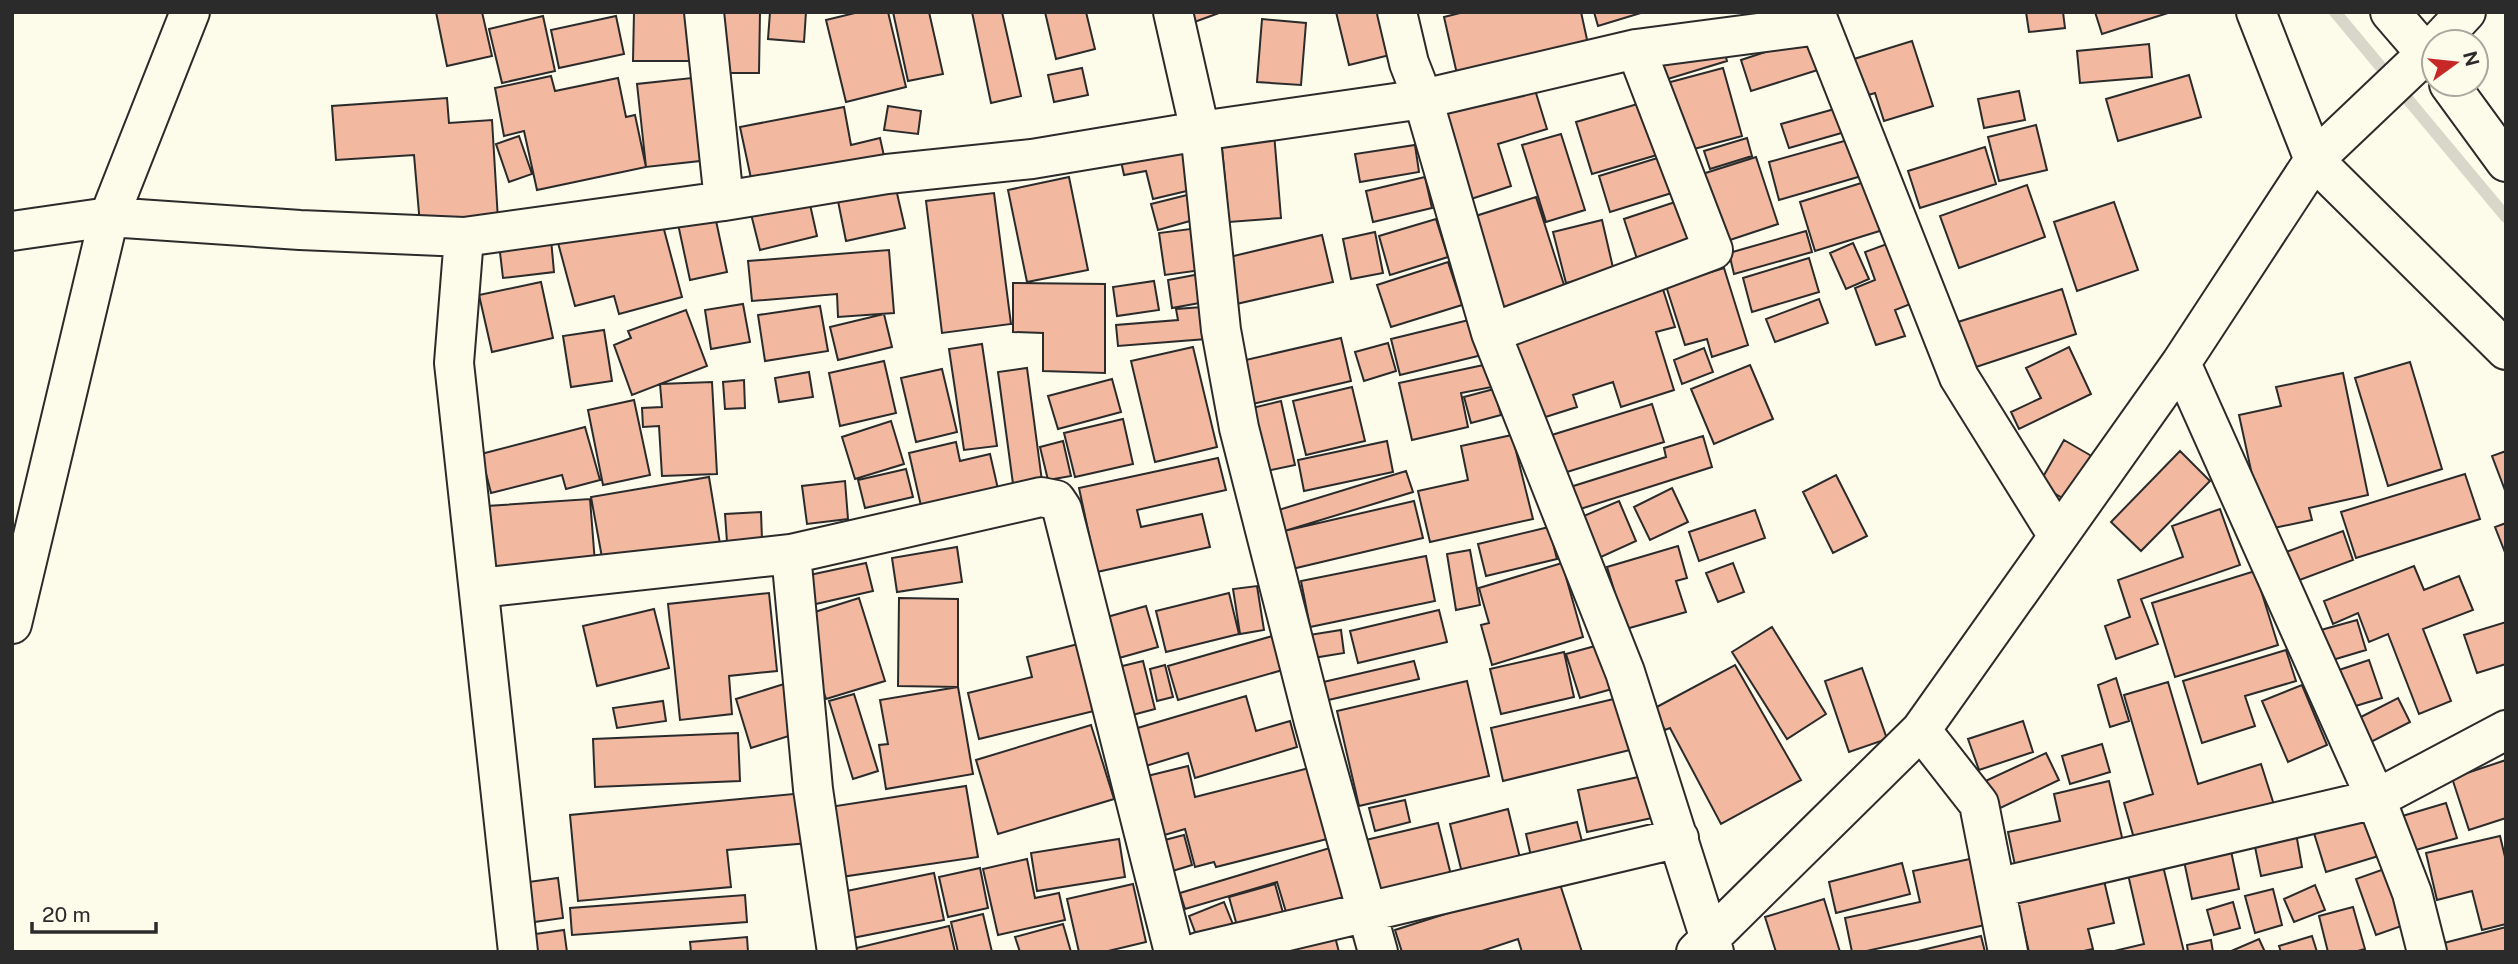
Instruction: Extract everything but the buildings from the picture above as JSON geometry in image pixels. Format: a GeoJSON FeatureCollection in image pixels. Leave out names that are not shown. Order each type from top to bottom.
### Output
{"type":"FeatureCollection","features":[{"type":"Feature","properties":{"kind":"street"},"geometry":{"type":"LineString","coordinates":[[12,624],[109,217],[190,12]]}},
{"type":"Feature","properties":{"kind":"street"},"geometry":{"type":"LineString","coordinates":[[704,12],[724,201]]}},
{"type":"Feature","properties":{"kind":"street"},"geometry":{"type":"LineString","coordinates":[[1173,12],[1200,131],[1221,330],[1239,428],[1314,722],[1378,952]]}},
{"type":"Feature","properties":{"kind":"street"},"geometry":{"type":"LineString","coordinates":[[1397,12],[1409,63],[1423,99],[1491,333],[1625,672],[1679,838],[1707,948]]}},
{"type":"Feature","properties":{"kind":"street"},"geometry":{"type":"LineString","coordinates":[[2256,12],[2320,155],[2506,350]]}},
{"type":"Feature","properties":{"kind":"street"},"geometry":{"type":"LineString","coordinates":[[2390,12],[2420,46]]}},
{"type":"Feature","properties":{"kind":"street"},"geometry":{"type":"LineString","coordinates":[[2452,28],[2466,12]]}},
{"type":"Feature","properties":{"kind":"street"},"geometry":{"type":"LineString","coordinates":[[12,231],[109,217],[300,230],[464,237],[724,201],[887,174],[1031,159],[1200,131],[1423,99],[1636,49],[1817,18],[1959,377],[2058,536]]}},
{"type":"Feature","properties":{"kind":"street"},"geometry":{"type":"LineString","coordinates":[[1491,333],[1713,250],[1636,49]]}},
{"type":"Feature","properties":{"kind":"street"},"geometry":{"type":"LineString","coordinates":[[1707,948],[1921,730],[2181,363],[2320,155],[2420,62]]}},
{"type":"Feature","properties":{"kind":"street"},"geometry":{"type":"LineString","coordinates":[[2459,98],[2506,162]]}},
{"type":"Feature","properties":{"kind":"street"},"geometry":{"type":"LineString","coordinates":[[464,237],[454,363],[518,952]]}},
{"type":"Feature","properties":{"kind":"street"},"geometry":{"type":"LineString","coordinates":[[2181,363],[2376,799],[2412,893],[2427,952]]}},
{"type":"Feature","properties":{"kind":"street"},"geometry":{"type":"LineString","coordinates":[[480,588],[791,554],[1041,497],[1056,500],[1062,509],[1174,952]]}},
{"type":"Feature","properties":{"kind":"street"},"geometry":{"type":"LineString","coordinates":[[791,554],[813,789],[837,952]]}},
{"type":"Feature","properties":{"kind":"street"},"geometry":{"type":"LineString","coordinates":[[1921,730],[1979,804],[2008,952]]}},
{"type":"Feature","properties":{"kind":"street"},"geometry":{"type":"LineString","coordinates":[[1996,888],[2376,799],[2506,730]]}},
{"type":"Feature","properties":{"kind":"street"},"geometry":{"type":"LineString","coordinates":[[1199,952],[1679,838]]}},
{"type":"Feature","properties":{"kind":"waterway"},"geometry":{"type":"LineString","coordinates":[[2335,12],[2506,217]]}}]}
